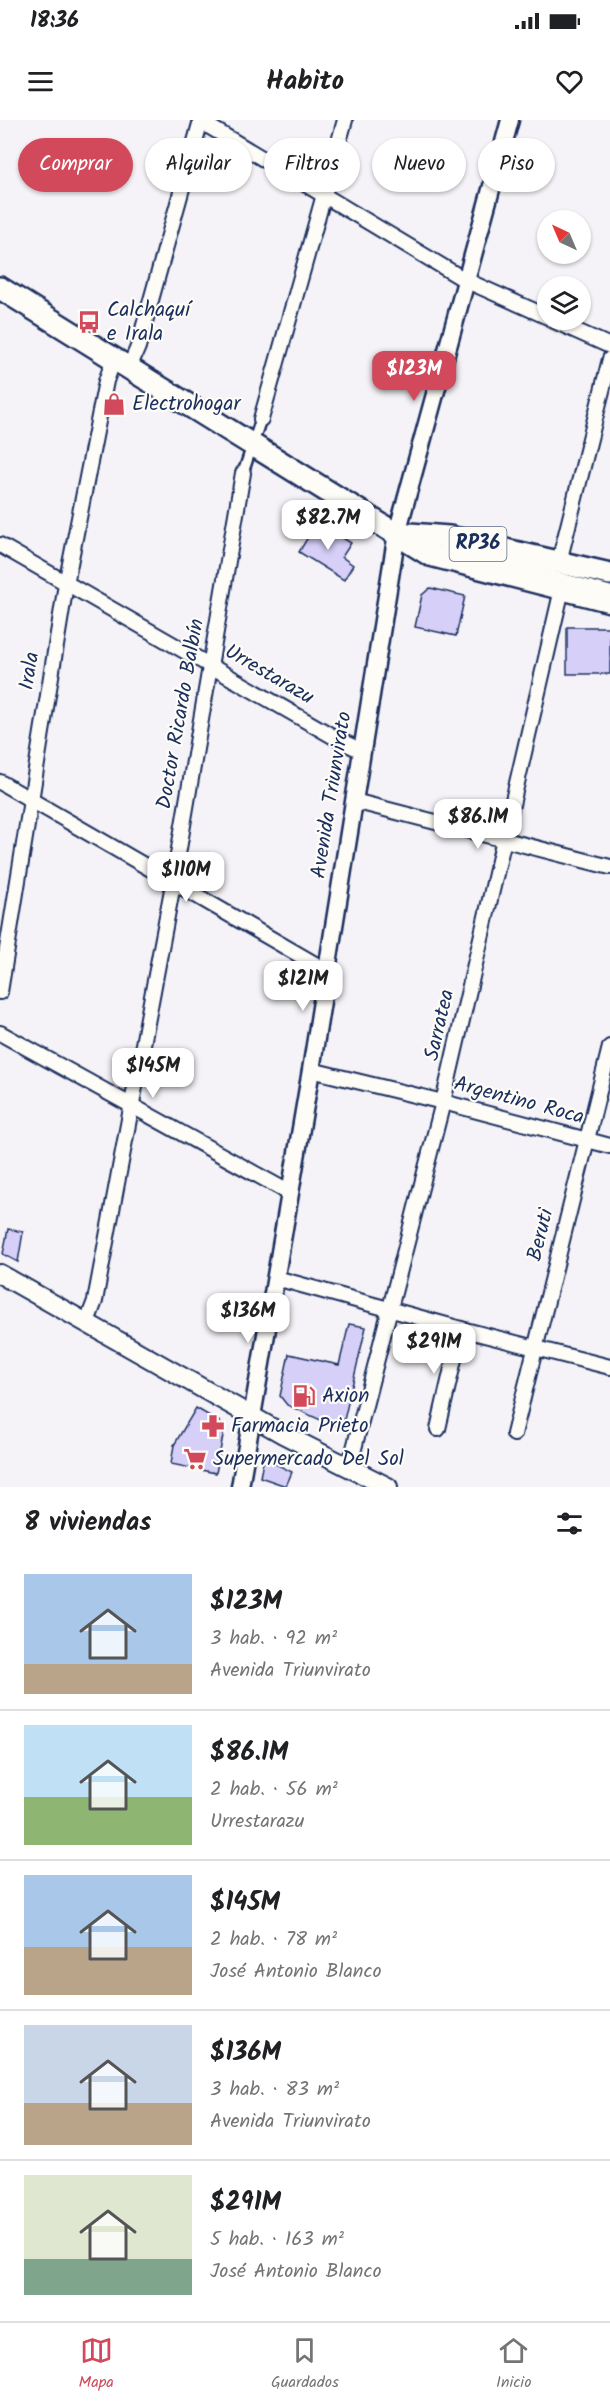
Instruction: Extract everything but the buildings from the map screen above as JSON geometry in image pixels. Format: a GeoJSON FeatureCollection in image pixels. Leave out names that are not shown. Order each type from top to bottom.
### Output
{"type":"FeatureCollection","features":[{"type":"Feature","properties":{"kind":"main road","name":"RP36"},"geometry":{"type":"LineString","coordinates":[[0,288],[430,555],[610,601]]}},
{"type":"Feature","properties":{"kind":"main road","name":"RP36"},"geometry":{"type":"LineString","coordinates":[[397,533],[448,537],[610,574]]}},
{"type":"Feature","properties":{"kind":"main road"},"geometry":{"type":"LineString","coordinates":[[0,1274],[254,1417],[388,1487]]}},
{"type":"Feature","properties":{"kind":"street"},"geometry":{"type":"LineString","coordinates":[[200,120],[465,280],[537,313]]}},
{"type":"Feature","properties":{"kind":"street","name":"Irala"},"geometry":{"type":"LineString","coordinates":[[0,992],[66,584],[106,381],[138,347],[200,120]]}},
{"type":"Feature","properties":{"kind":"street","name":"Doctor Ricardo Balbín"},"geometry":{"type":"LineString","coordinates":[[87,1322],[95,1301],[173,884],[243,473],[326,195],[345,120]]}},
{"type":"Feature","properties":{"kind":"street","name":"Avenida Triunvirato"},"geometry":{"type":"LineString","coordinates":[[240,1487],[254,1417],[397,533],[510,120]]}},
{"type":"Feature","properties":{"kind":"street"},"geometry":{"type":"LineString","coordinates":[[574,330],[610,346]]}},
{"type":"Feature","properties":{"kind":"street"},"geometry":{"type":"LineString","coordinates":[[559,562],[610,359]]}},
{"type":"Feature","properties":{"kind":"street","name":"Urrestarazu"},"geometry":{"type":"LineString","coordinates":[[0,545],[362,751]]}},
{"type":"Feature","properties":{"kind":"street","name":"Sarratea"},"geometry":{"type":"LineString","coordinates":[[349,1468],[443,1102],[562,589]]}},
{"type":"Feature","properties":{"kind":"street"},"geometry":{"type":"LineString","coordinates":[[0,782],[327,971]]}},
{"type":"Feature","properties":{"kind":"street"},"geometry":{"type":"LineString","coordinates":[[354,801],[610,867]]}},
{"type":"Feature","properties":{"kind":"street"},"geometry":{"type":"LineString","coordinates":[[0,1033],[290,1193]]}},
{"type":"Feature","properties":{"kind":"street","name":"Beruti"},"geometry":{"type":"LineString","coordinates":[[514,1434],[610,1047]]}},
{"type":"Feature","properties":{"kind":"street","name":"Argentino Roca"},"geometry":{"type":"LineString","coordinates":[[311,1070],[610,1146]]}},
{"type":"Feature","properties":{"kind":"street"},"geometry":{"type":"LineString","coordinates":[[276,1278],[610,1367]]}},
{"type":"Feature","properties":{"kind":"street"},"geometry":{"type":"LineString","coordinates":[[438,1429],[461,1329]]}},
{"type":"Feature","properties":{"kind":"lane"},"geometry":{"type":"LineString","coordinates":[[397,533],[610,590]]}},
{"type":"Feature","properties":{"kind":"place","name":"Calchaquí e Irala"},"geometry":{"type":"Point","coordinates":[89,322]}},
{"type":"Feature","properties":{"kind":"place","name":"Electrohogar"},"geometry":{"type":"Point","coordinates":[114,404]}},
{"type":"Feature","properties":{"kind":"place","name":"Axion"},"geometry":{"type":"Point","coordinates":[304,1396]}},
{"type":"Feature","properties":{"kind":"place","name":"Farmacia Prieto"},"geometry":{"type":"Point","coordinates":[213,1426]}},
{"type":"Feature","properties":{"kind":"place","name":"Supermercado Del Sol"},"geometry":{"type":"Point","coordinates":[195,1459]}}]}
